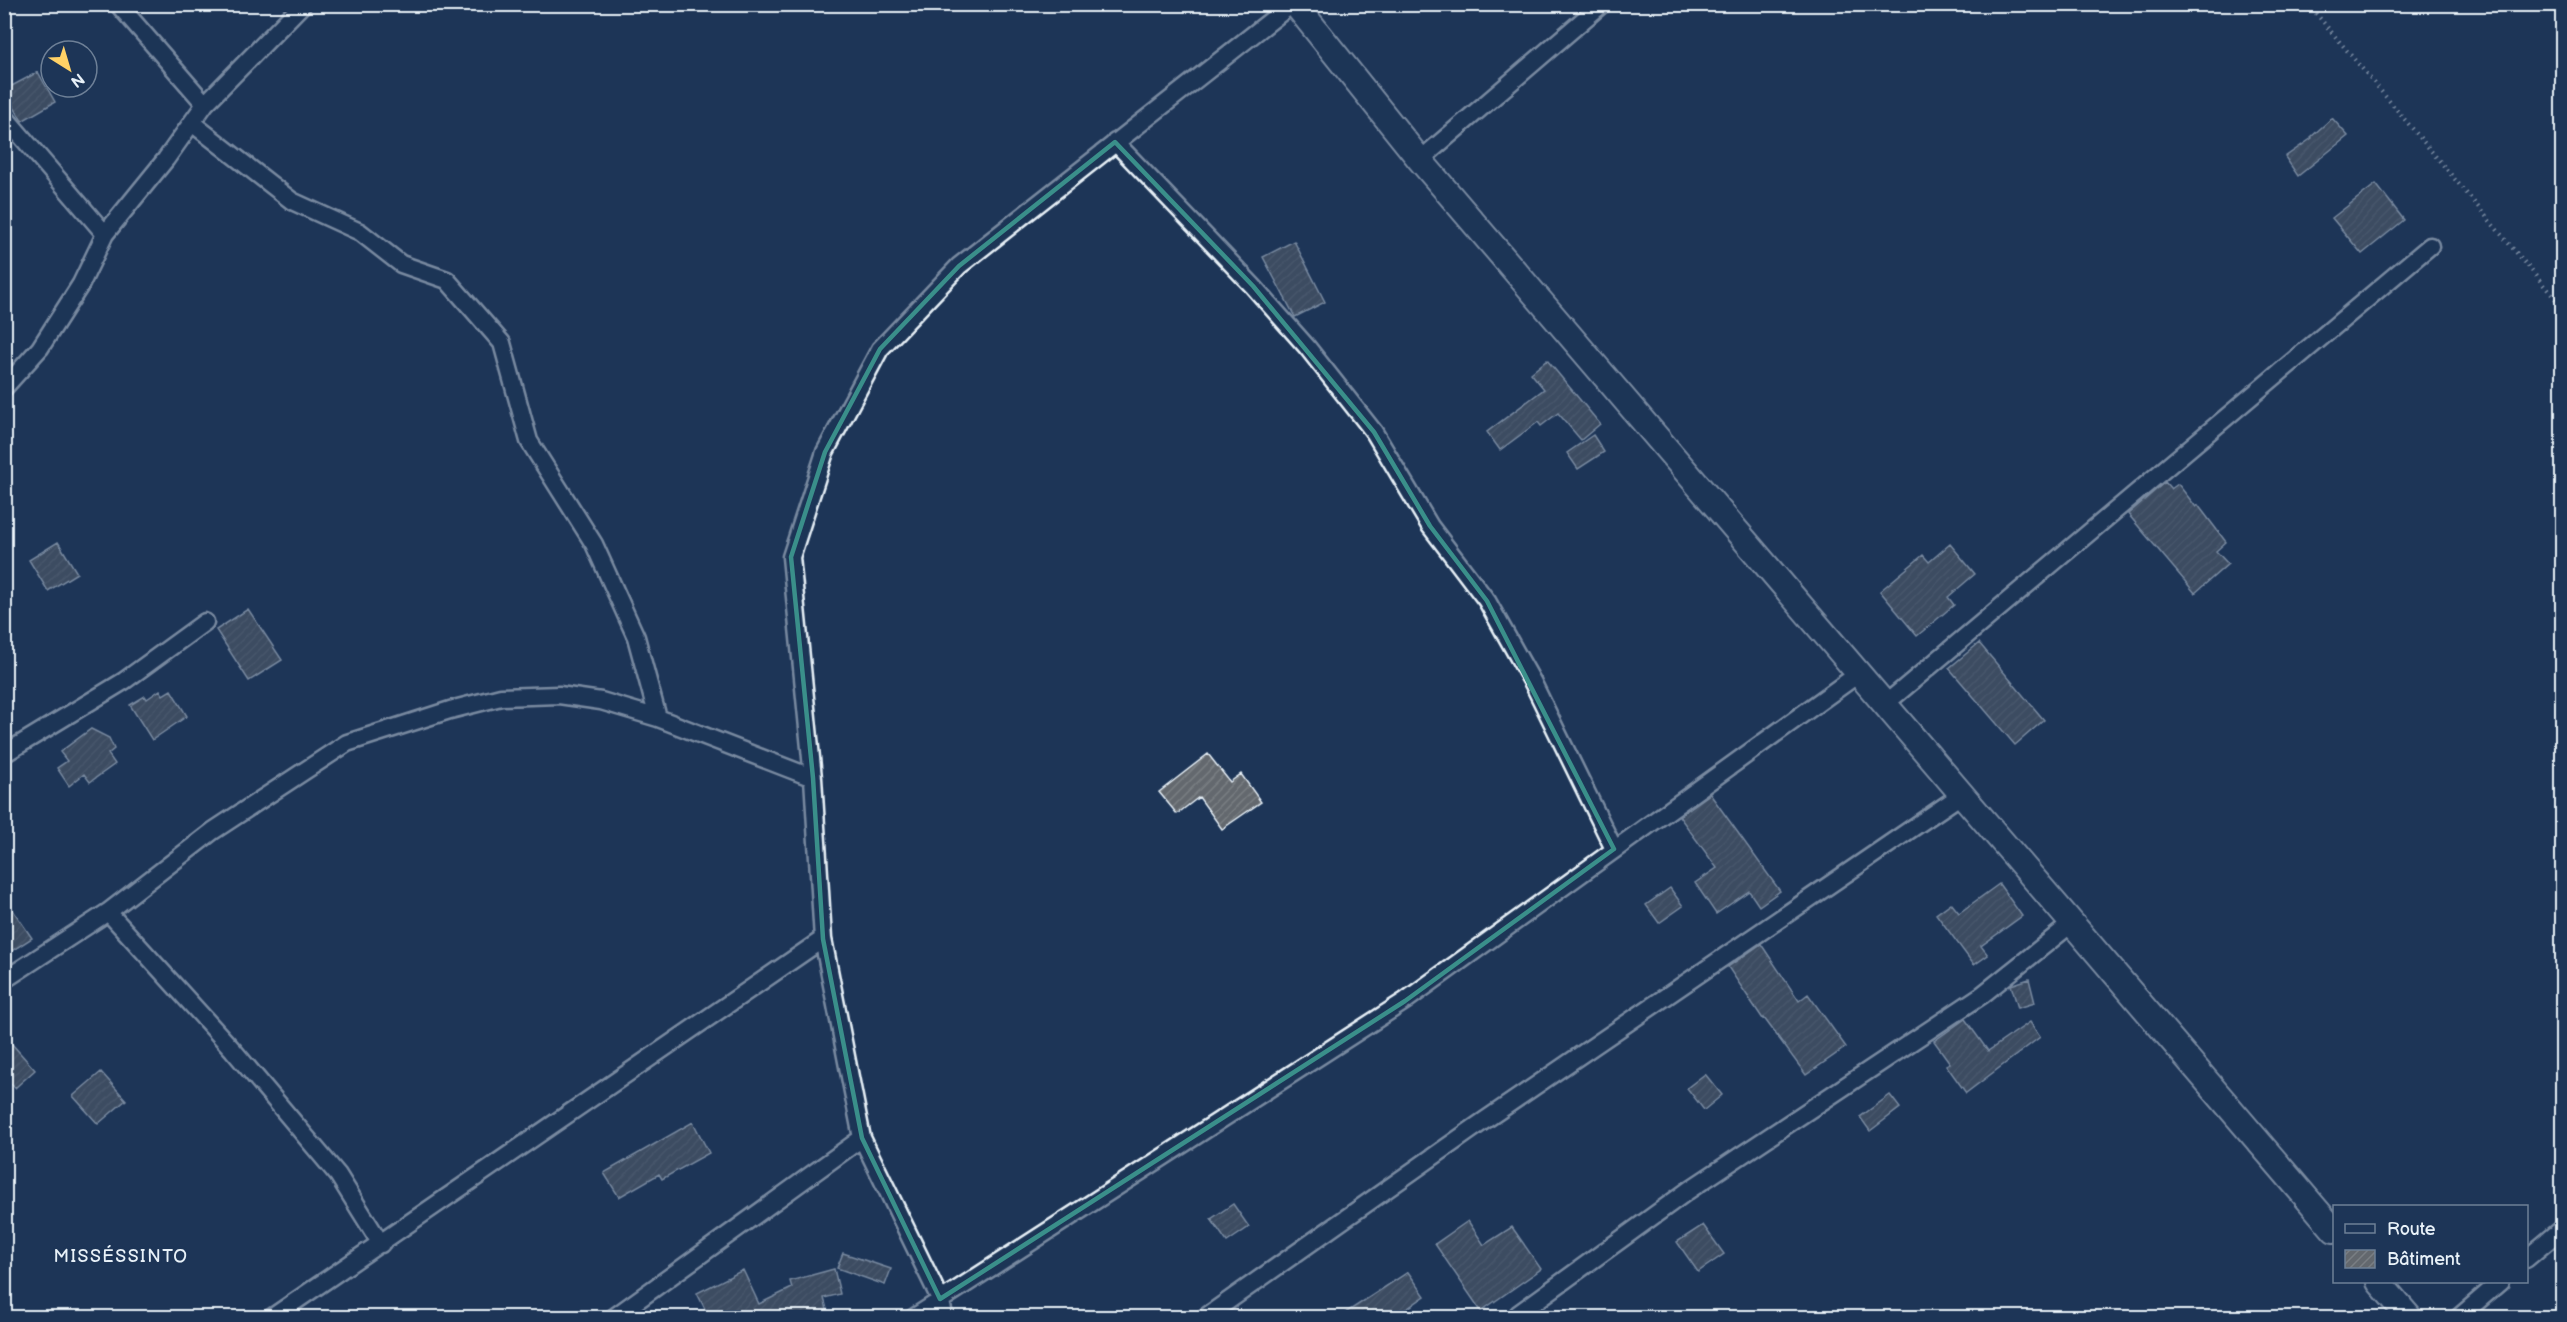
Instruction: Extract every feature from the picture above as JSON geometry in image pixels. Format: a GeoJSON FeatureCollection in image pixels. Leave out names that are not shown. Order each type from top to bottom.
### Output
{"type":"FeatureCollection","features":[{"type":"Feature","properties":{"kind":"street"},"geometry":{"type":"LineString","coordinates":[[118,4],[205,104]]}},
{"type":"Feature","properties":{"kind":"street"},"geometry":{"type":"LineString","coordinates":[[4,388],[46,339],[81,284],[105,234],[166,159],[205,104],[303,4]]}},
{"type":"Feature","properties":{"kind":"street"},"geometry":{"type":"LineString","coordinates":[[945,1317],[940,1299],[862,1138],[823,939],[813,778],[790,557],[825,452],[880,350],[888,341],[958,266],[1293,4],[1420,160],[2333,1229]]}},
{"type":"Feature","properties":{"kind":"street"},"geometry":{"type":"LineString","coordinates":[[1420,160],[1602,4]]}},
{"type":"Feature","properties":{"kind":"street"},"geometry":{"type":"LineString","coordinates":[[4,116],[105,234]]}},
{"type":"Feature","properties":{"kind":"street"},"geometry":{"type":"LineString","coordinates":[[192,123],[292,201],[355,229],[401,264],[447,280],[502,343],[529,441],[594,544],[636,637],[658,718]]}},
{"type":"Feature","properties":{"kind":"street"},"geometry":{"type":"LineString","coordinates":[[1115,142],[1253,286],[1307,347],[1374,432],[1431,526],[1486,601],[1533,683],[1614,849]]}},
{"type":"Feature","properties":{"kind":"street"},"geometry":{"type":"LineString","coordinates":[[1884,705],[2430,246]]}},
{"type":"Feature","properties":{"kind":"street"},"geometry":{"type":"LineString","coordinates":[[4,754],[124,681],[205,622]]}},
{"type":"Feature","properties":{"kind":"street"},"geometry":{"type":"LineString","coordinates":[[913,1317],[1405,1001],[1858,674]]}},
{"type":"Feature","properties":{"kind":"street"},"geometry":{"type":"LineString","coordinates":[[4,980],[108,912],[213,831],[347,744],[439,714],[501,697],[559,695],[601,701],[658,718],[813,778]]}},
{"type":"Feature","properties":{"kind":"street"},"geometry":{"type":"LineString","coordinates":[[1204,1317],[1365,1207],[1478,1125],[1961,795]]}},
{"type":"Feature","properties":{"kind":"street"},"geometry":{"type":"LineString","coordinates":[[108,912],[233,1050],[338,1175],[381,1244]]}},
{"type":"Feature","properties":{"kind":"street"},"geometry":{"type":"LineString","coordinates":[[1518,1314],[1689,1190],[1982,995],[2071,924]]}},
{"type":"Feature","properties":{"kind":"street"},"geometry":{"type":"LineString","coordinates":[[271,1317],[381,1244],[823,939]]}},
{"type":"Feature","properties":{"kind":"street"},"geometry":{"type":"LineString","coordinates":[[613,1317],[862,1138]]}},
{"type":"Feature","properties":{"kind":"street"},"geometry":{"type":"LineString","coordinates":[[2528,1257],[2562,1229]]}},
{"type":"Feature","properties":{"kind":"street"},"geometry":{"type":"LineString","coordinates":[[2381,1283],[2410,1317]]}},
{"type":"Feature","properties":{"kind":"street"},"geometry":{"type":"LineString","coordinates":[[2458,1317],[2498,1283]]}},
{"type":"Feature","properties":{"kind":"path"},"geometry":{"type":"LineString","coordinates":[[2308,4],[2562,307]]}},
{"type":"Feature","properties":{"kind":"highlighted area"},"geometry":{"type":"Polygon","coordinates":[[[1115,142],[1253,286],[1374,432],[1430,526],[1487,601],[1614,849],[1405,1001],[940,1299],[862,1138],[823,939],[813,778],[791,557],[825,452],[880,349],[959,266],[1115,142]]]}},
{"type":"Feature","properties":{"kind":"building"},"geometry":{"type":"Polygon","coordinates":[[[38,72],[39,99],[53,99],[55,102],[22,121],[4,90],[38,72]]]}},
{"type":"Feature","properties":{"kind":"building"},"geometry":{"type":"Polygon","coordinates":[[[2332,118],[2348,136],[2298,176],[2285,157],[2312,138],[2332,118]]]}},
{"type":"Feature","properties":{"kind":"building"},"geometry":{"type":"Polygon","coordinates":[[[2376,184],[2404,220],[2362,254],[2332,218],[2376,184]]]}},
{"type":"Feature","properties":{"kind":"building"},"geometry":{"type":"Polygon","coordinates":[[[1294,241],[1325,302],[1295,317],[1263,257],[1294,241]]]}},
{"type":"Feature","properties":{"kind":"building"},"geometry":{"type":"Polygon","coordinates":[[[1547,360],[1600,424],[1581,440],[1558,413],[1541,426],[1538,422],[1500,450],[1487,432],[1544,389],[1531,373],[1547,360]]]}},
{"type":"Feature","properties":{"kind":"building"},"geometry":{"type":"Polygon","coordinates":[[[1593,435],[1604,452],[1578,469],[1567,453],[1593,435]]]}},
{"type":"Feature","properties":{"kind":"building"},"geometry":{"type":"Polygon","coordinates":[[[2165,482],[2171,489],[2178,484],[2196,507],[2198,505],[2226,542],[2216,551],[2228,564],[2195,593],[2128,514],[2165,482]]]}},
{"type":"Feature","properties":{"kind":"building"},"geometry":{"type":"Polygon","coordinates":[[[58,542],[77,573],[48,591],[29,560],[58,542]]]}},
{"type":"Feature","properties":{"kind":"building"},"geometry":{"type":"Polygon","coordinates":[[[1950,544],[1975,574],[1948,597],[1954,605],[1917,636],[1880,591],[1923,555],[1929,562],[1950,544]]]}},
{"type":"Feature","properties":{"kind":"building"},"geometry":{"type":"Polygon","coordinates":[[[248,609],[282,660],[249,681],[216,630],[248,609]]]}},
{"type":"Feature","properties":{"kind":"building"},"geometry":{"type":"Polygon","coordinates":[[[1979,643],[2044,720],[2015,745],[1949,668],[1979,643]]]}},
{"type":"Feature","properties":{"kind":"building"},"geometry":{"type":"Polygon","coordinates":[[[160,690],[163,695],[171,690],[187,716],[152,740],[130,705],[145,696],[147,699],[160,690]]]}},
{"type":"Feature","properties":{"kind":"building"},"geometry":{"type":"Polygon","coordinates":[[[91,729],[109,738],[114,749],[108,754],[115,764],[90,782],[84,774],[69,786],[57,768],[67,761],[60,752],[91,729]]]}},
{"type":"Feature","properties":{"kind":"building"},"geometry":{"type":"Polygon","coordinates":[[[1208,754],[1230,782],[1241,774],[1261,802],[1222,829],[1199,797],[1177,814],[1159,792],[1208,754]]]}},
{"type":"Feature","properties":{"kind":"building"},"geometry":{"type":"Polygon","coordinates":[[[1710,794],[1780,891],[1759,906],[1749,891],[1716,914],[1695,883],[1717,868],[1679,816],[1710,794]]]}},
{"type":"Feature","properties":{"kind":"building"},"geometry":{"type":"Polygon","coordinates":[[[1999,884],[2022,916],[1981,946],[1988,955],[1974,965],[1936,914],[1951,903],[1959,913],[1999,884]]]}},
{"type":"Feature","properties":{"kind":"building"},"geometry":{"type":"Polygon","coordinates":[[[1670,888],[1683,906],[1659,923],[1646,905],[1670,888]]]}},
{"type":"Feature","properties":{"kind":"building"},"geometry":{"type":"Polygon","coordinates":[[[4,897],[32,938],[4,956],[4,897]]]}},
{"type":"Feature","properties":{"kind":"building"},"geometry":{"type":"Polygon","coordinates":[[[1761,944],[1799,1001],[1808,994],[1846,1047],[1806,1075],[1763,1019],[1728,967],[1761,944]]]}},
{"type":"Feature","properties":{"kind":"building"},"geometry":{"type":"Polygon","coordinates":[[[2029,979],[2035,1003],[2018,1008],[2011,985],[2029,979]]]}},
{"type":"Feature","properties":{"kind":"building"},"geometry":{"type":"Polygon","coordinates":[[[1965,1019],[1988,1051],[2030,1022],[2040,1037],[1966,1093],[1946,1065],[1950,1063],[1934,1041],[1965,1019]]]}},
{"type":"Feature","properties":{"kind":"building"},"geometry":{"type":"Polygon","coordinates":[[[4,1035],[35,1070],[15,1088],[4,1077],[4,1035]]]}},
{"type":"Feature","properties":{"kind":"building"},"geometry":{"type":"Polygon","coordinates":[[[101,1072],[126,1100],[98,1124],[73,1096],[101,1072]]]}},
{"type":"Feature","properties":{"kind":"building"},"geometry":{"type":"Polygon","coordinates":[[[1705,1074],[1722,1095],[1704,1110],[1687,1088],[1705,1074]]]}},
{"type":"Feature","properties":{"kind":"building"},"geometry":{"type":"Polygon","coordinates":[[[1890,1095],[1900,1108],[1870,1131],[1860,1117],[1890,1095]]]}},
{"type":"Feature","properties":{"kind":"building"},"geometry":{"type":"Polygon","coordinates":[[[693,1122],[709,1153],[662,1179],[659,1174],[619,1197],[604,1173],[693,1122]]]}},
{"type":"Feature","properties":{"kind":"building"},"geometry":{"type":"Polygon","coordinates":[[[1233,1204],[1249,1227],[1227,1242],[1211,1219],[1233,1204]]]}},
{"type":"Feature","properties":{"kind":"building"},"geometry":{"type":"Polygon","coordinates":[[[1468,1221],[1484,1245],[1512,1227],[1541,1269],[1481,1311],[1435,1244],[1468,1221]]]}},
{"type":"Feature","properties":{"kind":"building"},"geometry":{"type":"Polygon","coordinates":[[[1703,1225],[1724,1254],[1698,1272],[1677,1242],[1703,1225]]]}},
{"type":"Feature","properties":{"kind":"building"},"geometry":{"type":"Polygon","coordinates":[[[843,1253],[891,1269],[885,1285],[837,1268],[843,1253]]]}},
{"type":"Feature","properties":{"kind":"building"},"geometry":{"type":"Polygon","coordinates":[[[834,1269],[840,1294],[824,1298],[829,1317],[733,1317],[740,1314],[737,1310],[721,1317],[709,1317],[697,1293],[743,1270],[759,1304],[792,1288],[790,1281],[834,1269]]]}},
{"type":"Feature","properties":{"kind":"building"},"geometry":{"type":"Polygon","coordinates":[[[1408,1272],[1425,1296],[1395,1317],[1339,1317],[1408,1272]]]}},
{"type":"Feature","properties":{"kind":"district","name":"MISSÉSSINTO"},"geometry":{"type":"Point","coordinates":[121,1256]}}]}
